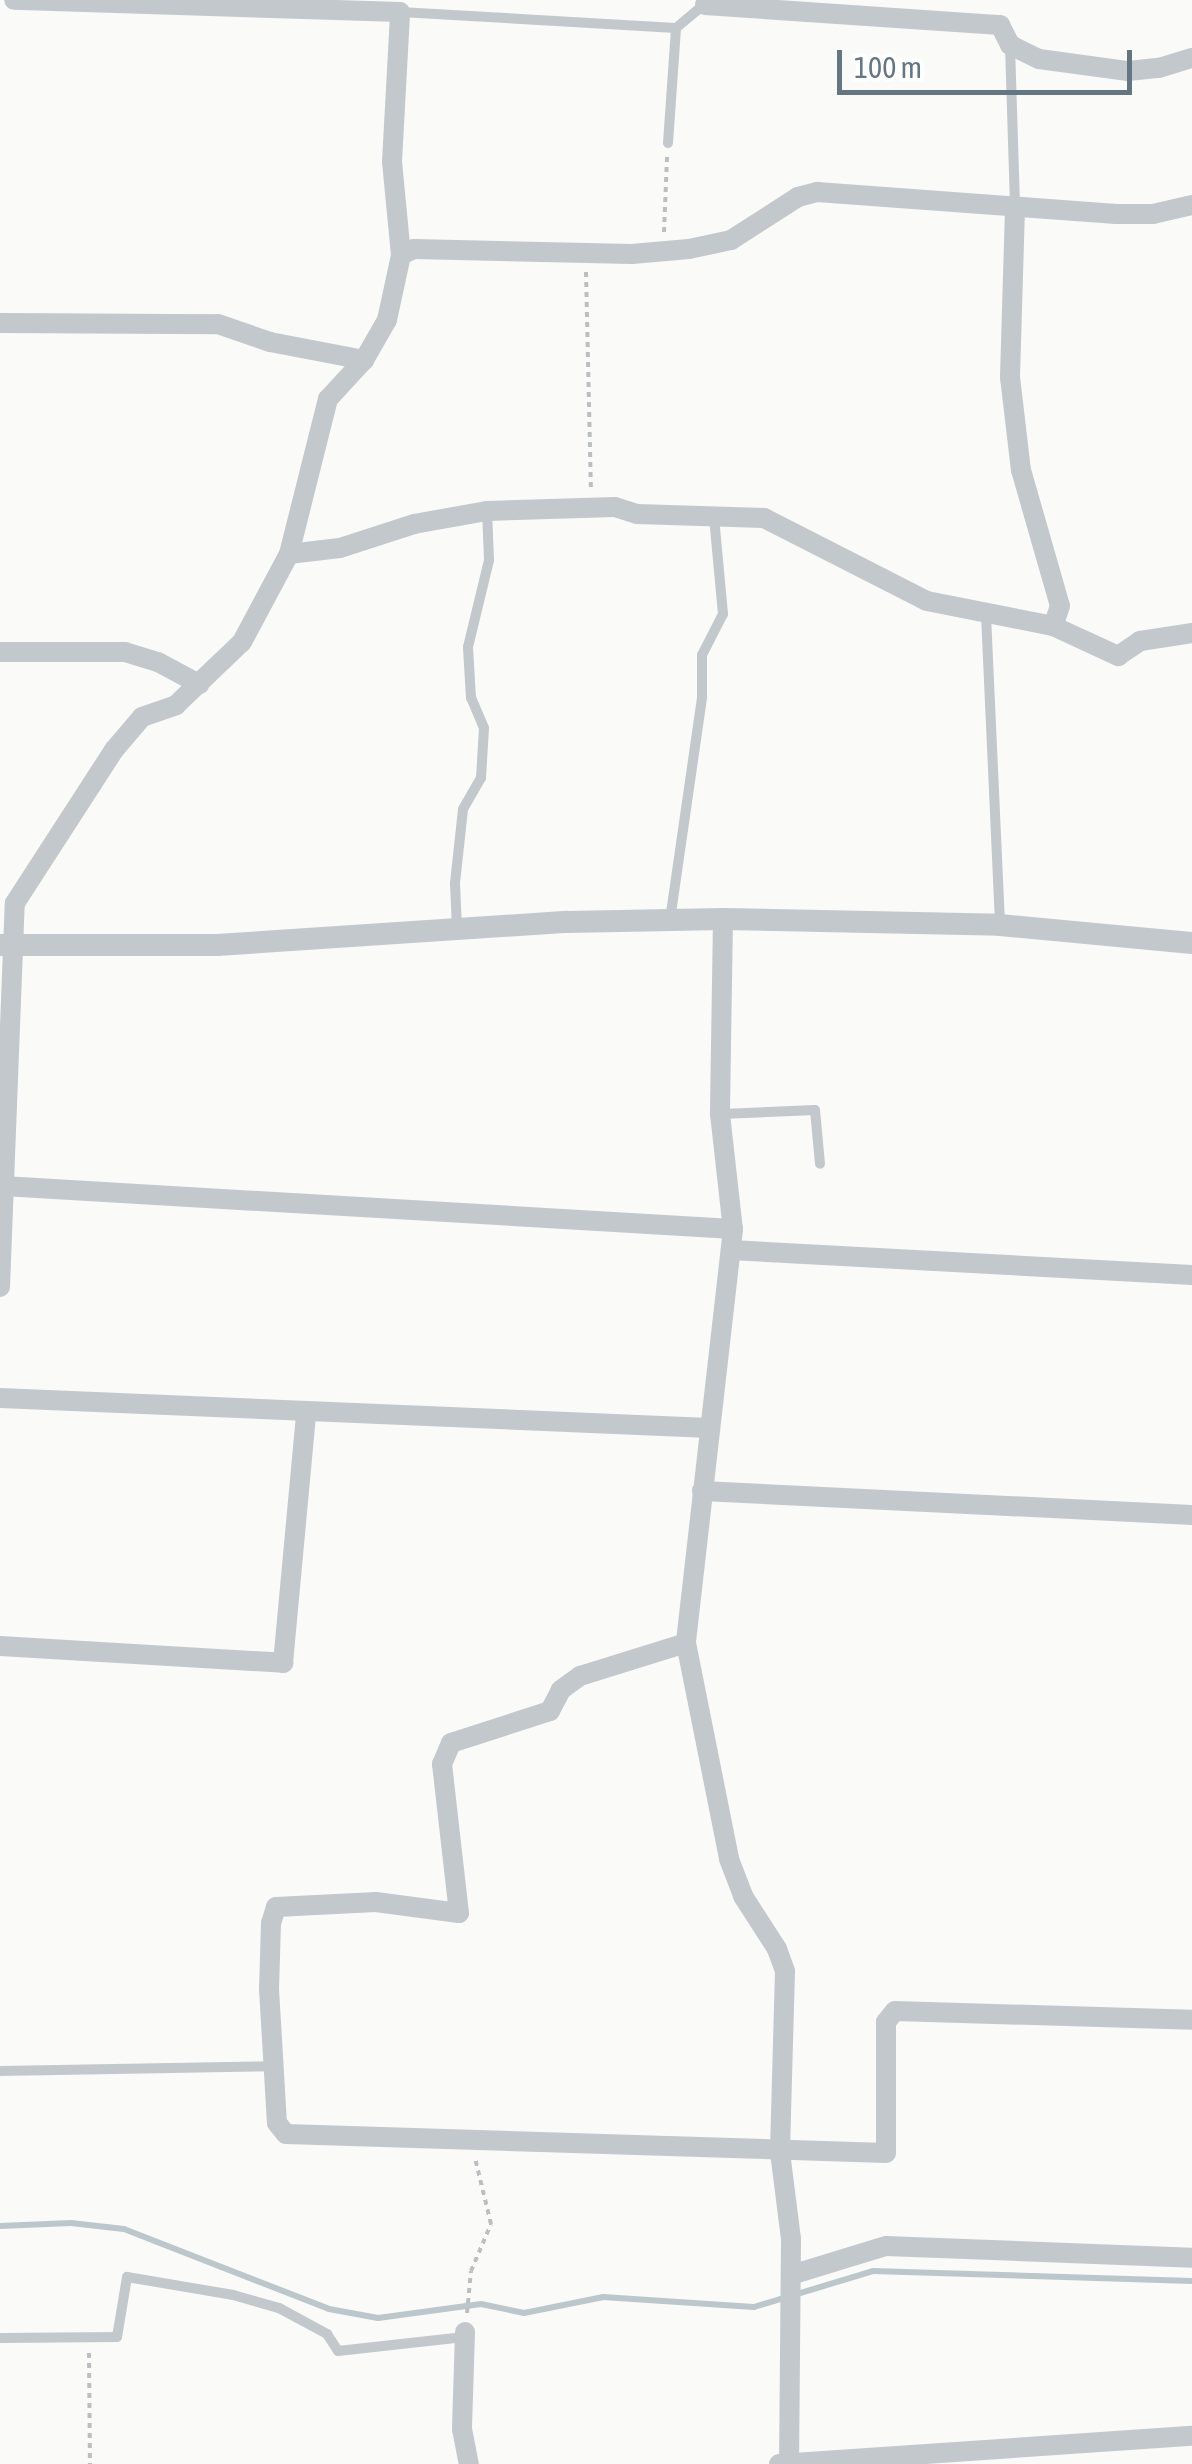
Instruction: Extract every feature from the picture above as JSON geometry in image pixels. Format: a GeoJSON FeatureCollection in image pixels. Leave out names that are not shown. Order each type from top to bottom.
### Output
{"type":"FeatureCollection","features":[{"type":"Feature","properties":{"kind":"street"},"geometry":{"type":"LineString","coordinates":[[0,1288],[8,945],[15,904],[114,750],[142,717],[176,705],[242,642],[288,554],[328,398],[364,360],[387,320],[401,255],[392,162],[400,12],[378,4],[14,0]]}},
{"type":"Feature","properties":{"kind":"street"},"geometry":{"type":"LineString","coordinates":[[704,3],[1000,24],[1010,44],[1040,59],[1128,71],[1159,68],[1192,58]]}},
{"type":"Feature","properties":{"kind":"street"},"geometry":{"type":"LineString","coordinates":[[401,255],[414,248],[663,252],[731,240],[798,197],[817,192],[1116,214],[1153,214],[1188,200]]}},
{"type":"Feature","properties":{"kind":"street"},"geometry":{"type":"LineString","coordinates":[[1015,208],[1010,377],[1021,470],[1060,606],[1053,626]]}},
{"type":"Feature","properties":{"kind":"street"},"geometry":{"type":"LineString","coordinates":[[0,324],[218,324],[270,342],[364,360]]}},
{"type":"Feature","properties":{"kind":"street"},"geometry":{"type":"LineString","coordinates":[[288,554],[340,548],[414,524],[487,511],[592,507],[764,518],[892,586],[986,614],[1053,626],[1118,656],[1140,641],[1192,633]]}},
{"type":"Feature","properties":{"kind":"street"},"geometry":{"type":"LineString","coordinates":[[0,652],[125,652],[158,662],[199,684]]}},
{"type":"Feature","properties":{"kind":"street"},"geometry":{"type":"LineString","coordinates":[[8,945],[217,945],[457,929],[723,919],[1000,925],[1192,943]]}},
{"type":"Feature","properties":{"kind":"street"},"geometry":{"type":"LineString","coordinates":[[723,919],[720,1114],[733,1228],[686,1643],[729,1860],[743,1896],[777,1949],[785,1972],[780,2152],[791,2275],[784,2463],[865,2461],[1192,2436]]}},
{"type":"Feature","properties":{"kind":"street"},"geometry":{"type":"LineString","coordinates":[[3,1186],[733,1228]]}},
{"type":"Feature","properties":{"kind":"street"},"geometry":{"type":"LineString","coordinates":[[731,1250],[1192,1275]]}},
{"type":"Feature","properties":{"kind":"street"},"geometry":{"type":"LineString","coordinates":[[0,1398],[306,1414],[709,1428]]}},
{"type":"Feature","properties":{"kind":"street"},"geometry":{"type":"LineString","coordinates":[[0,1646],[283,1663],[306,1414]]}},
{"type":"Feature","properties":{"kind":"street"},"geometry":{"type":"LineString","coordinates":[[702,1491],[1192,1515]]}},
{"type":"Feature","properties":{"kind":"street"},"geometry":{"type":"LineString","coordinates":[[686,1643],[580,1676],[561,1690],[550,1712],[452,1742],[442,1764],[459,1912],[376,1902],[276,1906],[270,1923],[269,1989],[277,2123],[286,2134],[886,2153],[886,2022],[895,2011],[1192,2020]]}},
{"type":"Feature","properties":{"kind":"street"},"geometry":{"type":"LineString","coordinates":[[791,2275],[886,2246],[1192,2258]]}},
{"type":"Feature","properties":{"kind":"street"},"geometry":{"type":"LineString","coordinates":[[465,2335],[462,2429],[469,2464]]}},
{"type":"Feature","properties":{"kind":"lane"},"geometry":{"type":"LineString","coordinates":[[668,144],[676,28],[704,3]]}},
{"type":"Feature","properties":{"kind":"lane"},"geometry":{"type":"LineString","coordinates":[[400,12],[676,28]]}},
{"type":"Feature","properties":{"kind":"lane"},"geometry":{"type":"LineString","coordinates":[[1010,44],[1015,208]]}},
{"type":"Feature","properties":{"kind":"lane"},"geometry":{"type":"LineString","coordinates":[[457,929],[462,810],[482,778],[484,728],[471,698],[468,647],[489,560],[487,511]]}},
{"type":"Feature","properties":{"kind":"lane"},"geometry":{"type":"LineString","coordinates":[[670,920],[702,697],[702,654],[723,614],[714,516]]}},
{"type":"Feature","properties":{"kind":"lane"},"geometry":{"type":"LineString","coordinates":[[986,614],[1000,925]]}},
{"type":"Feature","properties":{"kind":"lane"},"geometry":{"type":"LineString","coordinates":[[720,1114],[815,1110],[820,1164]]}},
{"type":"Feature","properties":{"kind":"lane"},"geometry":{"type":"LineString","coordinates":[[0,2072],[275,2066]]}},
{"type":"Feature","properties":{"kind":"lane"},"geometry":{"type":"LineString","coordinates":[[0,2338],[118,2338],[127,2277],[233,2295],[279,2308],[327,2334],[338,2351],[465,2335]]}},
{"type":"Feature","properties":{"kind":"path"},"geometry":{"type":"LineString","coordinates":[[663,252],[668,144]]}},
{"type":"Feature","properties":{"kind":"path"},"geometry":{"type":"LineString","coordinates":[[586,253],[585,402],[592,507]]}},
{"type":"Feature","properties":{"kind":"path"},"geometry":{"type":"LineString","coordinates":[[465,2335],[471,2271],[491,2224],[471,2142]]}},
{"type":"Feature","properties":{"kind":"path"},"geometry":{"type":"LineString","coordinates":[[89,2338],[90,2464]]}},
{"type":"Feature","properties":{"kind":"waterway"},"geometry":{"type":"LineString","coordinates":[[0,2226],[71,2223],[124,2229],[329,2309],[378,2318],[481,2304],[524,2313],[603,2297],[754,2307],[873,2271],[1192,2281]]}}]}
